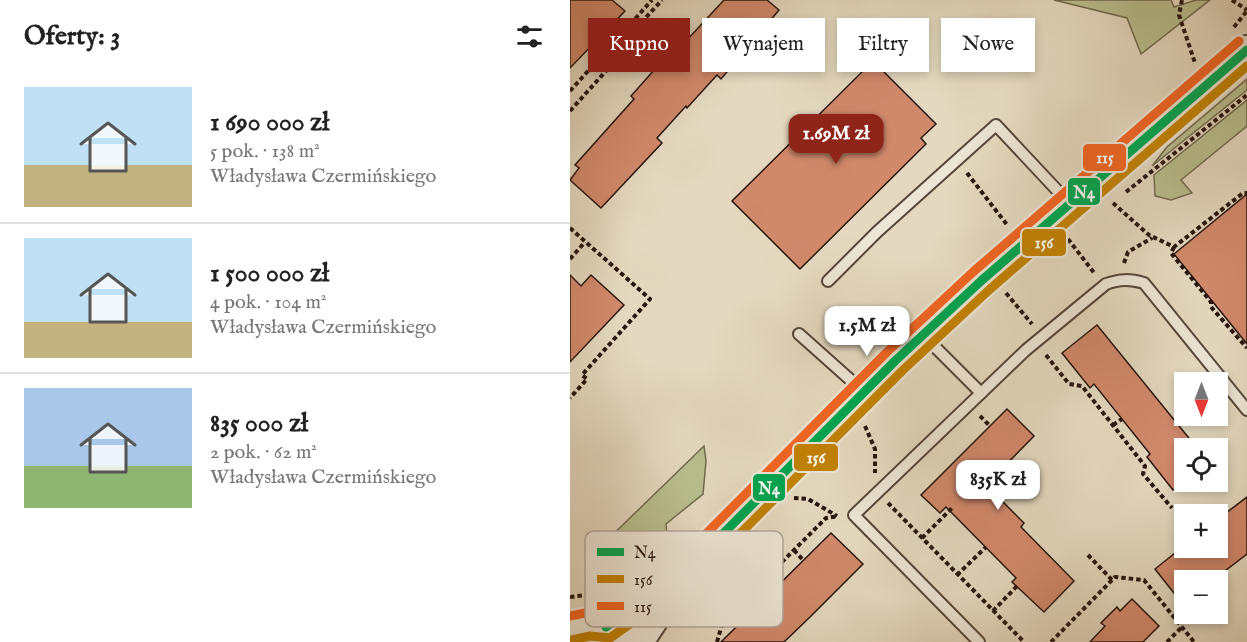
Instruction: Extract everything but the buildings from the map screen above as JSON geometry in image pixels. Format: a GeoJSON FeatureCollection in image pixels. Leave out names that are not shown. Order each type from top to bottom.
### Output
{"type":"FeatureCollection","features":[{"type":"Feature","properties":{"kind":"street"},"geometry":{"type":"LineString","coordinates":[[726,531],[924,335],[1070,203],[1247,50]]}},
{"type":"Feature","properties":{"kind":"street"},"geometry":{"type":"LineString","coordinates":[[570,628],[585,625]]}},
{"type":"Feature","properties":{"kind":"street"},"geometry":{"type":"LineString","coordinates":[[598,627],[616,634]]}},
{"type":"Feature","properties":{"kind":"street"},"geometry":{"type":"LineString","coordinates":[[639,642],[649,627]]}},
{"type":"Feature","properties":{"kind":"lane"},"geometry":{"type":"LineString","coordinates":[[828,281],[877,232],[996,125],[1070,203]]}},
{"type":"Feature","properties":{"kind":"lane"},"geometry":{"type":"LineString","coordinates":[[979,642],[854,515],[1041,338],[1104,286],[1118,280],[1144,283],[1247,410]]}},
{"type":"Feature","properties":{"kind":"lane"},"geometry":{"type":"LineString","coordinates":[[799,334],[864,392]]}},
{"type":"Feature","properties":{"kind":"lane"},"geometry":{"type":"LineString","coordinates":[[924,335],[981,393]]}},
{"type":"Feature","properties":{"kind":"path"},"geometry":{"type":"LineString","coordinates":[[570,91],[652,0]]}},
{"type":"Feature","properties":{"kind":"path"},"geometry":{"type":"LineString","coordinates":[[570,111],[632,42],[627,38],[662,0]]}},
{"type":"Feature","properties":{"kind":"path"},"geometry":{"type":"LineString","coordinates":[[1182,0],[1179,15],[1197,70]]}},
{"type":"Feature","properties":{"kind":"path"},"geometry":{"type":"LineString","coordinates":[[1232,0],[1247,9]]}},
{"type":"Feature","properties":{"kind":"path"},"geometry":{"type":"LineString","coordinates":[[957,160],[1013,233]]}},
{"type":"Feature","properties":{"kind":"path"},"geometry":{"type":"LineString","coordinates":[[1247,193],[1174,247],[1171,253],[1211,302],[1211,307],[1247,348]]}},
{"type":"Feature","properties":{"kind":"path"},"geometry":{"type":"LineString","coordinates":[[1113,203],[1153,237],[1174,247]]}},
{"type":"Feature","properties":{"kind":"path"},"geometry":{"type":"LineString","coordinates":[[570,228],[650,300],[582,375],[587,379],[570,399]]}},
{"type":"Feature","properties":{"kind":"path"},"geometry":{"type":"LineString","coordinates":[[1118,280],[1128,252],[1153,237]]}},
{"type":"Feature","properties":{"kind":"path"},"geometry":{"type":"LineString","coordinates":[[1068,239],[1104,286]]}},
{"type":"Feature","properties":{"kind":"path"},"geometry":{"type":"LineString","coordinates":[[570,259],[585,242]]}},
{"type":"Feature","properties":{"kind":"path"},"geometry":{"type":"LineString","coordinates":[[1005,290],[1041,338],[1046,356],[1059,373],[1069,384],[1080,386],[1145,466]]}},
{"type":"Feature","properties":{"kind":"path"},"geometry":{"type":"LineString","coordinates":[[1080,386],[1085,381]]}},
{"type":"Feature","properties":{"kind":"path"},"geometry":{"type":"LineString","coordinates":[[976,413],[990,426]]}},
{"type":"Feature","properties":{"kind":"path"},"geometry":{"type":"LineString","coordinates":[[1113,425],[1122,419]]}},
{"type":"Feature","properties":{"kind":"path"},"geometry":{"type":"LineString","coordinates":[[865,426],[875,449],[878,493],[1024,642]]}},
{"type":"Feature","properties":{"kind":"path"},"geometry":{"type":"LineString","coordinates":[[1150,462],[1145,466],[1143,474],[1172,508]]}},
{"type":"Feature","properties":{"kind":"path"},"geometry":{"type":"LineString","coordinates":[[793,498],[808,499],[837,516]]}},
{"type":"Feature","properties":{"kind":"path"},"geometry":{"type":"LineString","coordinates":[[922,538],[952,508]]}},
{"type":"Feature","properties":{"kind":"path"},"geometry":{"type":"LineString","coordinates":[[783,561],[826,518],[854,515]]}},
{"type":"Feature","properties":{"kind":"path"},"geometry":{"type":"LineString","coordinates":[[957,574],[986,546]]}},
{"type":"Feature","properties":{"kind":"path"},"geometry":{"type":"LineString","coordinates":[[794,550],[803,560]]}},
{"type":"Feature","properties":{"kind":"path"},"geometry":{"type":"LineString","coordinates":[[1088,555],[1112,580]]}},
{"type":"Feature","properties":{"kind":"path"},"geometry":{"type":"LineString","coordinates":[[1051,642],[1115,577],[1144,580],[1194,642]]}},
{"type":"Feature","properties":{"kind":"path"},"geometry":{"type":"LineString","coordinates":[[993,611],[1017,586]]}},
{"type":"Feature","properties":{"kind":"path"},"geometry":{"type":"LineString","coordinates":[[570,597],[585,595]]}},
{"type":"Feature","properties":{"kind":"path"},"geometry":{"type":"LineString","coordinates":[[717,642],[721,627]]}},
{"type":"Feature","properties":{"kind":"path"},"geometry":{"type":"LineString","coordinates":[[1167,642],[1182,627]]}},
{"type":"Feature","properties":{"kind":"green space"},"geometry":{"type":"Polygon","coordinates":[[[1054,0],[1171,0],[1174,7],[1196,0],[1210,0],[1141,54],[1127,18],[1054,0]]]}},
{"type":"Feature","properties":{"kind":"green space"},"geometry":{"type":"Polygon","coordinates":[[[1247,79],[1247,90],[1152,166],[1167,147],[1247,79]]]}},
{"type":"Feature","properties":{"kind":"green space"},"geometry":{"type":"Polygon","coordinates":[[[1247,100],[1247,126],[1181,180],[1192,193],[1171,200],[1155,196],[1154,175],[1247,100]]]}},
{"type":"Feature","properties":{"kind":"green space"},"geometry":{"type":"Polygon","coordinates":[[[704,446],[706,461],[703,494],[666,524],[667,531],[617,531],[704,446]]]}},
{"type":"Feature","properties":{"kind":"transit line","name":"115"},"geometry":{"type":"LineString","coordinates":[[709,531],[887,352],[973,272],[1239,41]]}},
{"type":"Feature","properties":{"kind":"transit line","name":"N4"},"geometry":{"type":"LineString","coordinates":[[726,531],[895,361],[981,281],[1247,50]]}},
{"type":"Feature","properties":{"kind":"transit line","name":"156"},"geometry":{"type":"LineString","coordinates":[[743,531],[903,370],[989,290],[1247,66]]}},
{"type":"Feature","properties":{"kind":"transit line","name":"115"},"geometry":{"type":"LineString","coordinates":[[570,616],[585,613]]}},
{"type":"Feature","properties":{"kind":"transit line","name":"156"},"geometry":{"type":"LineString","coordinates":[[572,640],[590,636],[610,638],[626,627]]}}]}
